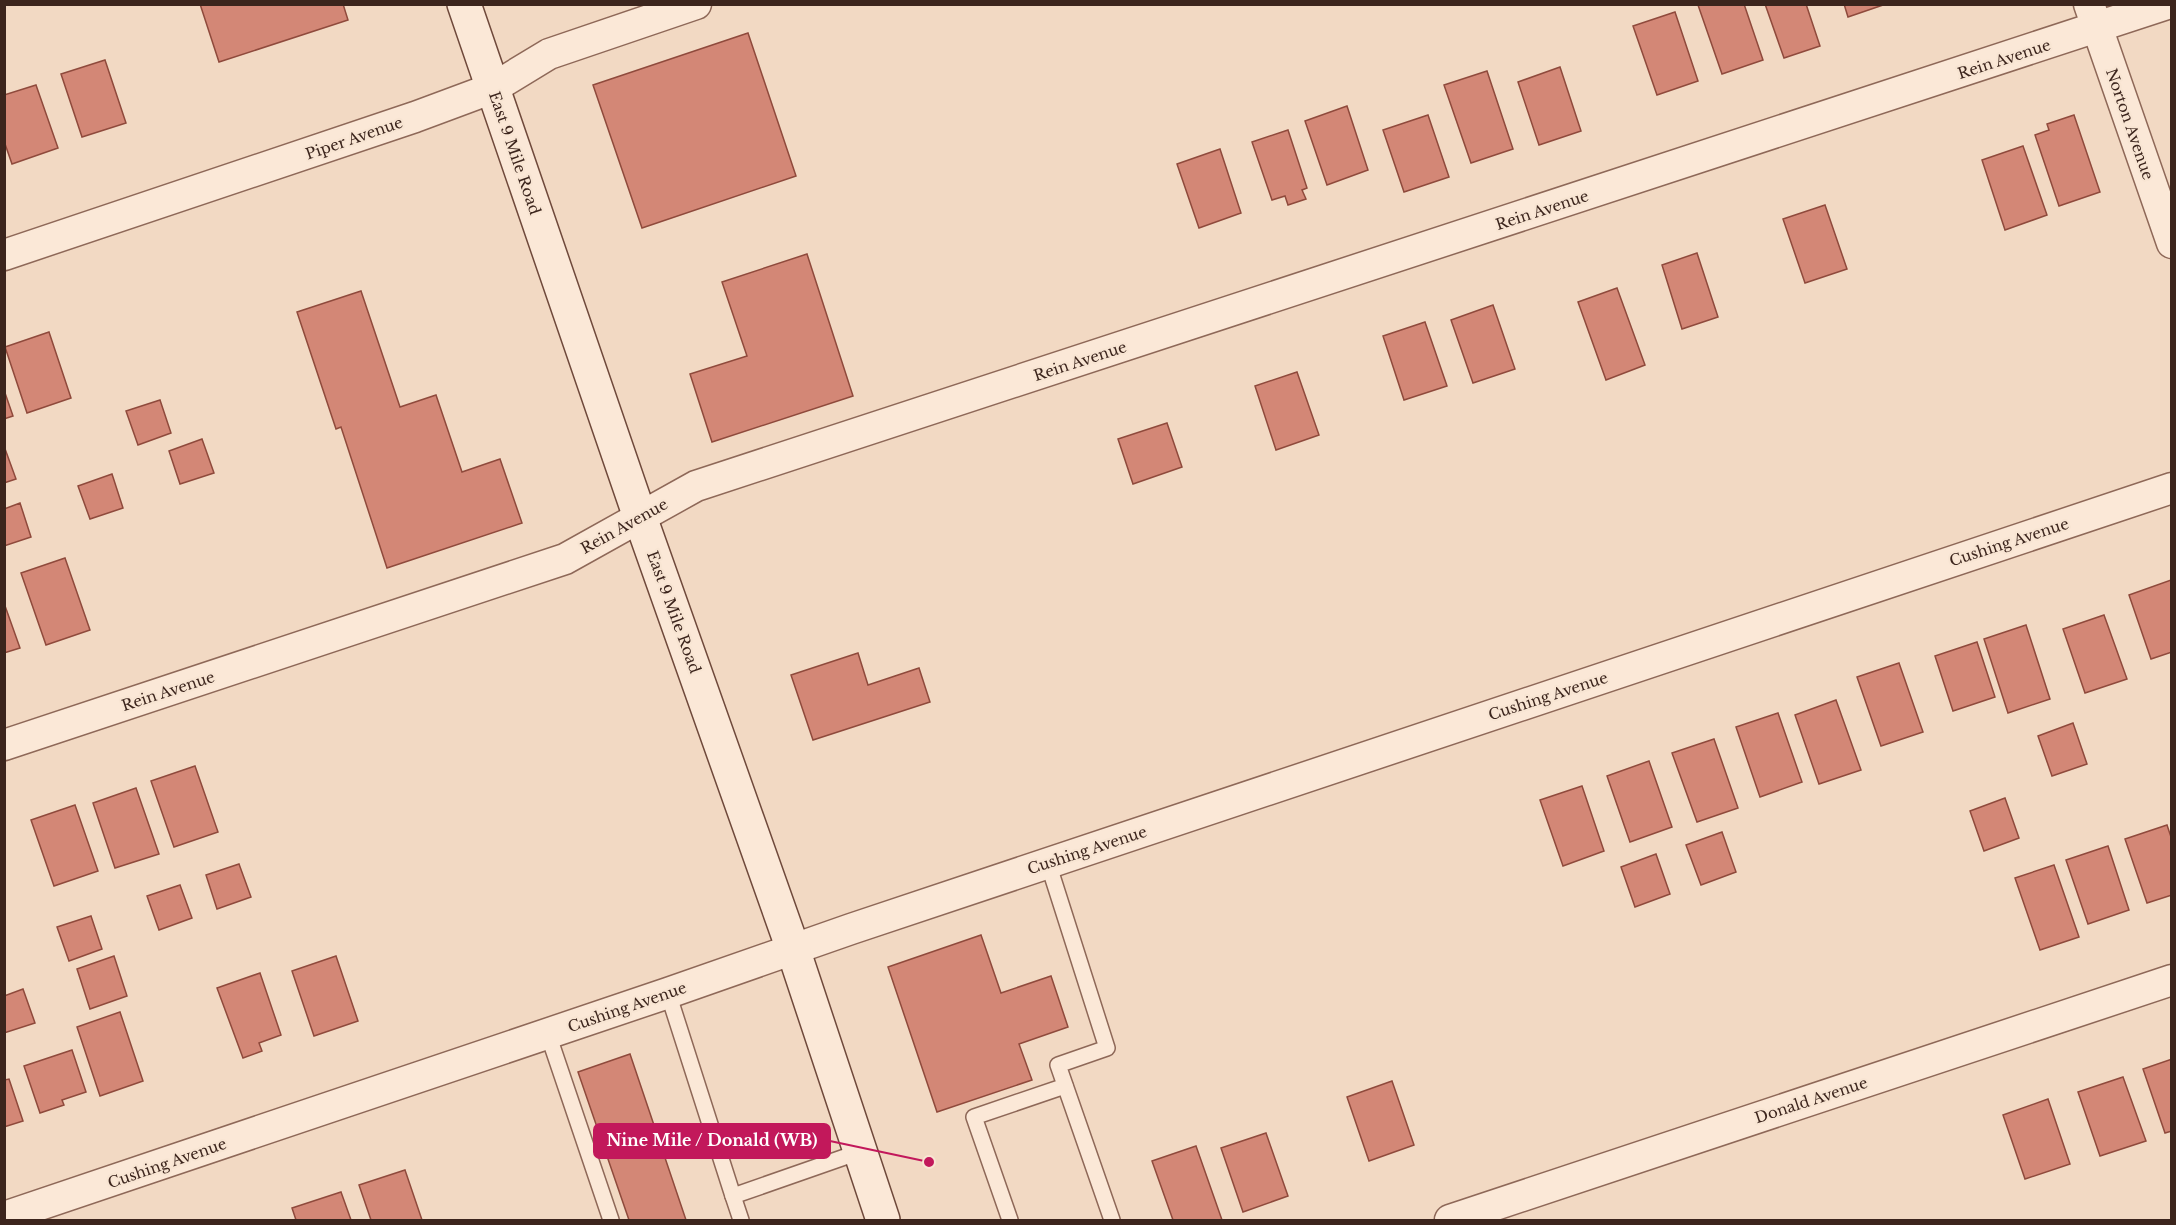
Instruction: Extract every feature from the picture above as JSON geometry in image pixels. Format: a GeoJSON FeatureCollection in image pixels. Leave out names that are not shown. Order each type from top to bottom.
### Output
{"type":"FeatureCollection","features":[{"type":"Feature","properties":{"kind":"main road","name":"East 9 Mile Road"},"geometry":{"type":"LineString","coordinates":[[464,4],[640,517],[793,949],[862,1151],[883,1221]]}},
{"type":"Feature","properties":{"kind":"street","name":"Piper Avenue"},"geometry":{"type":"LineString","coordinates":[[4,255],[415,117],[493,88],[549,54],[696,4]]}},
{"type":"Feature","properties":{"kind":"street","name":"Rein Avenue"},"geometry":{"type":"LineString","coordinates":[[4,745],[565,559],[696,486],[2093,16],[2167,4]]}},
{"type":"Feature","properties":{"kind":"street","name":"Norton Avenue"},"geometry":{"type":"LineString","coordinates":[[2093,16],[2172,243]]}},
{"type":"Feature","properties":{"kind":"street","name":"Cushing Avenue"},"geometry":{"type":"LineString","coordinates":[[4,1217],[1048,863],[2172,488]]}},
{"type":"Feature","properties":{"kind":"street","name":"Donald Avenue"},"geometry":{"type":"LineString","coordinates":[[1450,1221],[2172,980]]}},
{"type":"Feature","properties":{"kind":"lane"},"geometry":{"type":"LineString","coordinates":[[1048,863],[1107,1048],[1058,1065],[1112,1221]]}},
{"type":"Feature","properties":{"kind":"lane"},"geometry":{"type":"LineString","coordinates":[[668,993],[741,1221]]}},
{"type":"Feature","properties":{"kind":"lane"},"geometry":{"type":"LineString","coordinates":[[548,1034],[611,1221]]}},
{"type":"Feature","properties":{"kind":"lane"},"geometry":{"type":"LineString","coordinates":[[1010,1221],[974,1117],[1065,1086]]}},
{"type":"Feature","properties":{"kind":"lane"},"geometry":{"type":"LineString","coordinates":[[733,1196],[862,1151]]}},
{"type":"Feature","properties":{"kind":"building"},"geometry":{"type":"Polygon","coordinates":[[[200,4],[343,4],[348,20],[219,62],[200,4]]]}},
{"type":"Feature","properties":{"kind":"building"},"geometry":{"type":"Polygon","coordinates":[[[1744,4],[1763,60],[1722,74],[1698,5],[1744,4]]]}},
{"type":"Feature","properties":{"kind":"building"},"geometry":{"type":"Polygon","coordinates":[[[1765,4],[1806,4],[1820,46],[1784,58],[1765,4]]]}},
{"type":"Feature","properties":{"kind":"building"},"geometry":{"type":"Polygon","coordinates":[[[1844,4],[1886,4],[1848,17],[1844,4]]]}},
{"type":"Feature","properties":{"kind":"building"},"geometry":{"type":"Polygon","coordinates":[[[1675,12],[1698,81],[1657,95],[1633,26],[1675,12]]]}},
{"type":"Feature","properties":{"kind":"building"},"geometry":{"type":"Polygon","coordinates":[[[748,33],[796,176],[642,228],[593,85],[748,33]]]}},
{"type":"Feature","properties":{"kind":"building"},"geometry":{"type":"Polygon","coordinates":[[[105,60],[126,123],[82,137],[61,74],[105,60]]]}},
{"type":"Feature","properties":{"kind":"building"},"geometry":{"type":"Polygon","coordinates":[[[1560,67],[1581,131],[1539,145],[1518,82],[1560,67]]]}},
{"type":"Feature","properties":{"kind":"building"},"geometry":{"type":"Polygon","coordinates":[[[1487,71],[1513,149],[1471,163],[1444,85],[1487,71]]]}},
{"type":"Feature","properties":{"kind":"building"},"geometry":{"type":"Polygon","coordinates":[[[36,85],[58,148],[12,164],[4,141],[4,95],[36,85]]]}},
{"type":"Feature","properties":{"kind":"building"},"geometry":{"type":"Polygon","coordinates":[[[1347,106],[1368,170],[1327,185],[1305,121],[1347,106]]]}},
{"type":"Feature","properties":{"kind":"building"},"geometry":{"type":"Polygon","coordinates":[[[1428,115],[1449,177],[1404,192],[1383,130],[1428,115]]]}},
{"type":"Feature","properties":{"kind":"building"},"geometry":{"type":"Polygon","coordinates":[[[2074,115],[2100,192],[2059,206],[2035,135],[2049,130],[2047,124],[2074,115]]]}},
{"type":"Feature","properties":{"kind":"building"},"geometry":{"type":"Polygon","coordinates":[[[1288,130],[1307,188],[1302,190],[1306,199],[1288,205],[1285,196],[1272,200],[1252,142],[1288,130]]]}},
{"type":"Feature","properties":{"kind":"building"},"geometry":{"type":"Polygon","coordinates":[[[2023,146],[2047,215],[2005,230],[1982,160],[2023,146]]]}},
{"type":"Feature","properties":{"kind":"building"},"geometry":{"type":"Polygon","coordinates":[[[1220,149],[1241,213],[1199,228],[1177,164],[1220,149]]]}},
{"type":"Feature","properties":{"kind":"building"},"geometry":{"type":"Polygon","coordinates":[[[1825,205],[1847,269],[1805,283],[1783,219],[1825,205]]]}},
{"type":"Feature","properties":{"kind":"building"},"geometry":{"type":"Polygon","coordinates":[[[1697,253],[1718,317],[1682,329],[1662,265],[1697,253]]]}},
{"type":"Feature","properties":{"kind":"building"},"geometry":{"type":"Polygon","coordinates":[[[807,254],[853,396],[712,442],[690,374],[747,356],[722,282],[807,254]]]}},
{"type":"Feature","properties":{"kind":"building"},"geometry":{"type":"Polygon","coordinates":[[[1617,288],[1645,365],[1606,380],[1578,302],[1617,288]]]}},
{"type":"Feature","properties":{"kind":"building"},"geometry":{"type":"Polygon","coordinates":[[[361,291],[400,407],[436,395],[462,472],[500,459],[522,523],[387,568],[341,427],[336,429],[297,312],[361,291]]]}},
{"type":"Feature","properties":{"kind":"building"},"geometry":{"type":"Polygon","coordinates":[[[1493,305],[1515,369],[1473,383],[1451,320],[1493,305]]]}},
{"type":"Feature","properties":{"kind":"building"},"geometry":{"type":"Polygon","coordinates":[[[1425,322],[1447,386],[1404,400],[1383,336],[1425,322]]]}},
{"type":"Feature","properties":{"kind":"building"},"geometry":{"type":"Polygon","coordinates":[[[49,332],[71,398],[27,413],[5,347],[49,332]]]}},
{"type":"Feature","properties":{"kind":"building"},"geometry":{"type":"Polygon","coordinates":[[[1297,372],[1319,435],[1276,450],[1255,386],[1297,372]]]}},
{"type":"Feature","properties":{"kind":"building"},"geometry":{"type":"Polygon","coordinates":[[[4,390],[13,416],[4,419],[4,390]]]}},
{"type":"Feature","properties":{"kind":"building"},"geometry":{"type":"Polygon","coordinates":[[[160,400],[171,433],[138,445],[126,411],[160,400]]]}},
{"type":"Feature","properties":{"kind":"building"},"geometry":{"type":"Polygon","coordinates":[[[1167,423],[1182,467],[1133,484],[1118,439],[1167,423]]]}},
{"type":"Feature","properties":{"kind":"building"},"geometry":{"type":"Polygon","coordinates":[[[202,439],[214,473],[180,484],[169,451],[202,439]]]}},
{"type":"Feature","properties":{"kind":"building"},"geometry":{"type":"Polygon","coordinates":[[[4,446],[16,479],[4,483],[4,446]]]}},
{"type":"Feature","properties":{"kind":"building"},"geometry":{"type":"Polygon","coordinates":[[[112,474],[123,508],[90,519],[78,486],[112,474]]]}},
{"type":"Feature","properties":{"kind":"building"},"geometry":{"type":"Polygon","coordinates":[[[20,503],[31,537],[4,546],[4,509],[20,503]]]}},
{"type":"Feature","properties":{"kind":"building"},"geometry":{"type":"Polygon","coordinates":[[[65,558],[90,630],[46,645],[21,573],[65,558]]]}},
{"type":"Feature","properties":{"kind":"building"},"geometry":{"type":"Polygon","coordinates":[[[2171,580],[2172,652],[2151,659],[2129,595],[2171,580]]]}},
{"type":"Feature","properties":{"kind":"building"},"geometry":{"type":"Polygon","coordinates":[[[4,603],[20,648],[4,653],[4,603]]]}},
{"type":"Feature","properties":{"kind":"building"},"geometry":{"type":"Polygon","coordinates":[[[2104,615],[2127,679],[2085,693],[2063,629],[2104,615]]]}},
{"type":"Feature","properties":{"kind":"building"},"geometry":{"type":"Polygon","coordinates":[[[2026,625],[2050,699],[2008,713],[1984,639],[2026,625]]]}},
{"type":"Feature","properties":{"kind":"building"},"geometry":{"type":"Polygon","coordinates":[[[1977,642],[1995,697],[1953,711],[1935,656],[1977,642]]]}},
{"type":"Feature","properties":{"kind":"building"},"geometry":{"type":"Polygon","coordinates":[[[858,653],[868,685],[919,668],[930,702],[813,740],[791,675],[858,653]]]}},
{"type":"Feature","properties":{"kind":"building"},"geometry":{"type":"Polygon","coordinates":[[[1899,663],[1923,732],[1881,746],[1857,677],[1899,663]]]}},
{"type":"Feature","properties":{"kind":"building"},"geometry":{"type":"Polygon","coordinates":[[[1836,700],[1861,770],[1819,784],[1795,715],[1836,700]]]}},
{"type":"Feature","properties":{"kind":"building"},"geometry":{"type":"Polygon","coordinates":[[[1778,713],[1802,782],[1760,797],[1736,727],[1778,713]]]}},
{"type":"Feature","properties":{"kind":"building"},"geometry":{"type":"Polygon","coordinates":[[[2073,723],[2087,764],[2052,776],[2038,736],[2073,723]]]}},
{"type":"Feature","properties":{"kind":"building"},"geometry":{"type":"Polygon","coordinates":[[[1714,739],[1738,808],[1697,822],[1672,753],[1714,739]]]}},
{"type":"Feature","properties":{"kind":"building"},"geometry":{"type":"Polygon","coordinates":[[[1649,761],[1672,827],[1630,842],[1607,776],[1649,761]]]}},
{"type":"Feature","properties":{"kind":"building"},"geometry":{"type":"Polygon","coordinates":[[[195,766],[218,832],[174,847],[151,781],[195,766]]]}},
{"type":"Feature","properties":{"kind":"building"},"geometry":{"type":"Polygon","coordinates":[[[1582,786],[1604,851],[1563,866],[1540,800],[1582,786]]]}},
{"type":"Feature","properties":{"kind":"building"},"geometry":{"type":"Polygon","coordinates":[[[136,788],[159,854],[115,868],[93,803],[136,788]]]}},
{"type":"Feature","properties":{"kind":"building"},"geometry":{"type":"Polygon","coordinates":[[[2005,798],[2019,838],[1984,851],[1970,811],[2005,798]]]}},
{"type":"Feature","properties":{"kind":"building"},"geometry":{"type":"Polygon","coordinates":[[[75,805],[98,871],[54,886],[31,820],[75,805]]]}},
{"type":"Feature","properties":{"kind":"building"},"geometry":{"type":"Polygon","coordinates":[[[2167,825],[2172,840],[2172,895],[2147,903],[2125,839],[2167,825]]]}},
{"type":"Feature","properties":{"kind":"building"},"geometry":{"type":"Polygon","coordinates":[[[1722,832],[1736,872],[1701,885],[1686,845],[1722,832]]]}},
{"type":"Feature","properties":{"kind":"building"},"geometry":{"type":"Polygon","coordinates":[[[2108,846],[2129,910],[2088,924],[2066,860],[2108,846]]]}},
{"type":"Feature","properties":{"kind":"building"},"geometry":{"type":"Polygon","coordinates":[[[1656,854],[1670,894],[1635,907],[1621,867],[1656,854]]]}},
{"type":"Feature","properties":{"kind":"building"},"geometry":{"type":"Polygon","coordinates":[[[239,864],[251,897],[217,909],[206,875],[239,864]]]}},
{"type":"Feature","properties":{"kind":"building"},"geometry":{"type":"Polygon","coordinates":[[[2054,865],[2079,937],[2040,950],[2015,878],[2054,865]]]}},
{"type":"Feature","properties":{"kind":"building"},"geometry":{"type":"Polygon","coordinates":[[[180,885],[192,918],[159,930],[147,896],[180,885]]]}},
{"type":"Feature","properties":{"kind":"building"},"geometry":{"type":"Polygon","coordinates":[[[91,916],[102,949],[69,961],[57,927],[91,916]]]}},
{"type":"Feature","properties":{"kind":"building"},"geometry":{"type":"Polygon","coordinates":[[[981,935],[1001,993],[1051,976],[1068,1027],[1019,1044],[1032,1080],[937,1112],[888,967],[981,935]]]}},
{"type":"Feature","properties":{"kind":"building"},"geometry":{"type":"Polygon","coordinates":[[[114,956],[127,996],[90,1009],[77,969],[114,956]]]}},
{"type":"Feature","properties":{"kind":"building"},"geometry":{"type":"Polygon","coordinates":[[[336,956],[358,1021],[314,1036],[292,971],[336,956]]]}},
{"type":"Feature","properties":{"kind":"building"},"geometry":{"type":"Polygon","coordinates":[[[260,973],[281,1035],[259,1043],[262,1051],[243,1058],[217,988],[260,973]]]}},
{"type":"Feature","properties":{"kind":"building"},"geometry":{"type":"Polygon","coordinates":[[[23,989],[35,1023],[4,1033],[4,996],[23,989]]]}},
{"type":"Feature","properties":{"kind":"building"},"geometry":{"type":"Polygon","coordinates":[[[120,1012],[143,1081],[100,1096],[77,1027],[120,1012]]]}},
{"type":"Feature","properties":{"kind":"building"},"geometry":{"type":"Polygon","coordinates":[[[72,1050],[86,1092],[62,1100],[64,1105],[40,1113],[24,1066],[72,1050]]]}},
{"type":"Feature","properties":{"kind":"building"},"geometry":{"type":"Polygon","coordinates":[[[630,1054],[686,1220],[629,1220],[578,1072],[630,1054]]]}},
{"type":"Feature","properties":{"kind":"building"},"geometry":{"type":"Polygon","coordinates":[[[2172,1059],[2172,1131],[2165,1133],[2143,1069],[2172,1059]]]}},
{"type":"Feature","properties":{"kind":"building"},"geometry":{"type":"Polygon","coordinates":[[[2123,1077],[2146,1141],[2100,1156],[2078,1092],[2123,1077]]]}},
{"type":"Feature","properties":{"kind":"building"},"geometry":{"type":"Polygon","coordinates":[[[9,1079],[23,1121],[4,1127],[4,1080],[9,1079]]]}},
{"type":"Feature","properties":{"kind":"building"},"geometry":{"type":"Polygon","coordinates":[[[1392,1081],[1414,1145],[1369,1161],[1347,1097],[1392,1081]]]}},
{"type":"Feature","properties":{"kind":"building"},"geometry":{"type":"Polygon","coordinates":[[[2048,1099],[2070,1164],[2025,1179],[2003,1115],[2048,1099]]]}},
{"type":"Feature","properties":{"kind":"building"},"geometry":{"type":"Polygon","coordinates":[[[1266,1133],[1288,1196],[1243,1212],[1221,1148],[1266,1133]]]}},
{"type":"Feature","properties":{"kind":"building"},"geometry":{"type":"Polygon","coordinates":[[[1196,1146],[1222,1220],[1173,1220],[1152,1161],[1196,1146]]]}},
{"type":"Feature","properties":{"kind":"building"},"geometry":{"type":"Polygon","coordinates":[[[405,1170],[422,1220],[371,1220],[359,1185],[405,1170]]]}},
{"type":"Feature","properties":{"kind":"building"},"geometry":{"type":"Polygon","coordinates":[[[341,1192],[351,1220],[296,1220],[292,1208],[341,1192]]]}},
{"type":"Feature","properties":{"kind":"place","name":"Nine Mile / Donald (WB)"},"geometry":{"type":"Point","coordinates":[929,1162]}}]}
